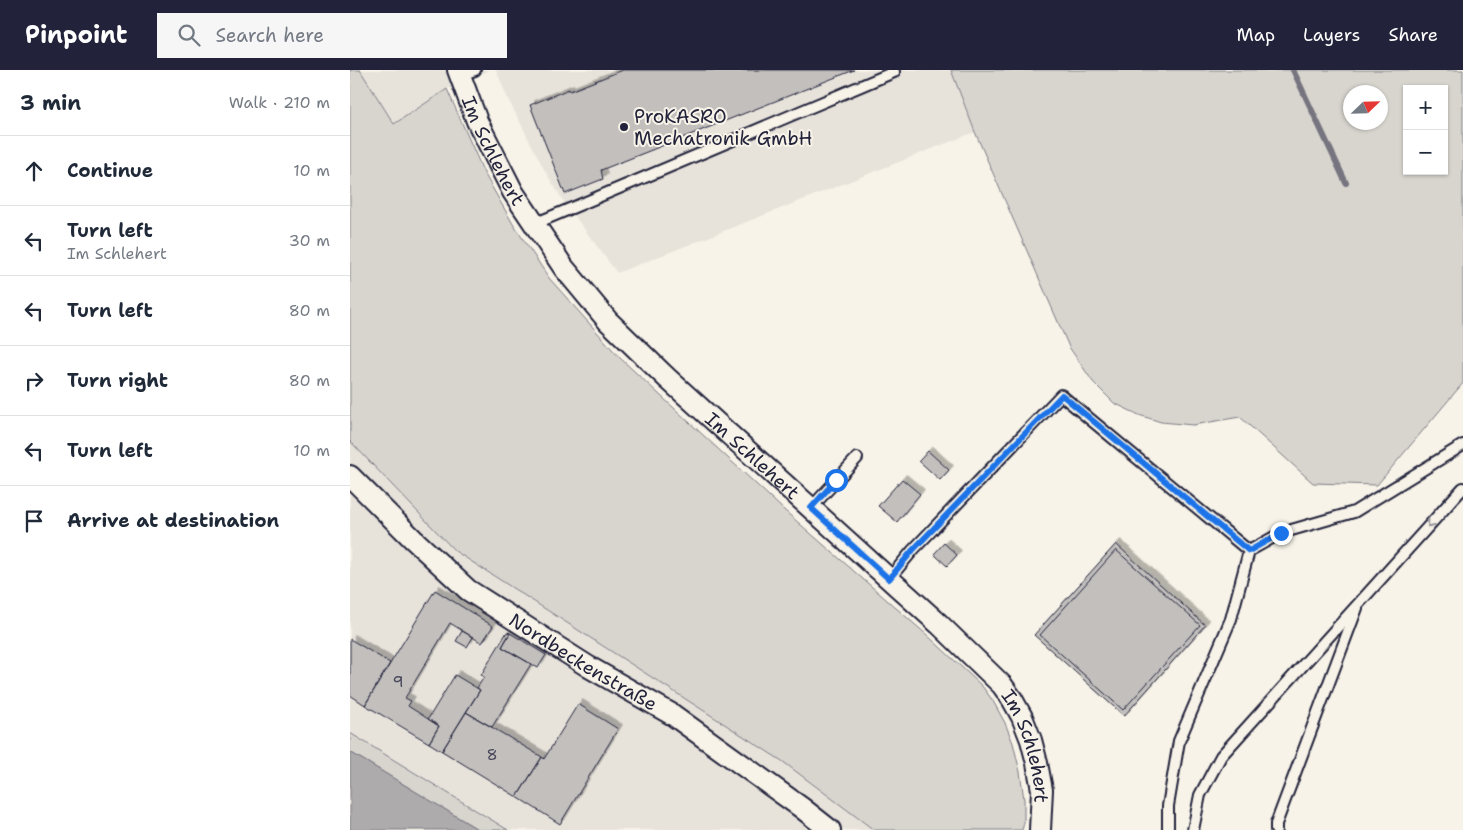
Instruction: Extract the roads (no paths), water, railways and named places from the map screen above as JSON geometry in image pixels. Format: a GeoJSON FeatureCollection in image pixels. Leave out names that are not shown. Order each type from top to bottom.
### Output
{"type":"FeatureCollection","features":[{"type":"Feature","properties":{"kind":"street","name":"Im Schlehert"},"geometry":{"type":"LineString","coordinates":[[464,72],[477,120],[509,184],[564,268],[608,321],[667,378],[940,624],[1002,685],[1022,717],[1037,762],[1042,790],[1040,830]]}},
{"type":"Feature","properties":{"kind":"street","name":"Nordbeckenstraße"},"geometry":{"type":"LineString","coordinates":[[350,476],[413,540],[468,590],[590,667],[673,715],[830,830]]}},
{"type":"Feature","properties":{"kind":"lane"},"geometry":{"type":"LineString","coordinates":[[534,224],[894,72]]}},
{"type":"Feature","properties":{"kind":"lane"},"geometry":{"type":"LineString","coordinates":[[889,579],[913,550],[1062,395],[1249,551]]}},
{"type":"Feature","properties":{"kind":"lane"},"geometry":{"type":"LineString","coordinates":[[1168,830],[1168,806],[1179,741],[1230,620],[1249,551],[1281,533],[1354,512],[1463,445]]}},
{"type":"Feature","properties":{"kind":"lane"},"geometry":{"type":"LineString","coordinates":[[811,508],[857,458]]}},
{"type":"Feature","properties":{"kind":"lane"},"geometry":{"type":"LineString","coordinates":[[1193,830],[1200,795],[1221,756],[1463,488]]}},
{"type":"Feature","properties":{"kind":"lane"},"geometry":{"type":"LineString","coordinates":[[1276,830],[1276,824],[1359,602]]}},
{"type":"Feature","properties":{"kind":"waterway"},"geometry":{"type":"LineString","coordinates":[[1293,70],[1346,183]]}},
{"type":"Feature","properties":{"kind":"place","name":"ProKASRO Mechatronik GmbH"},"geometry":{"type":"Point","coordinates":[624,127]}}]}
